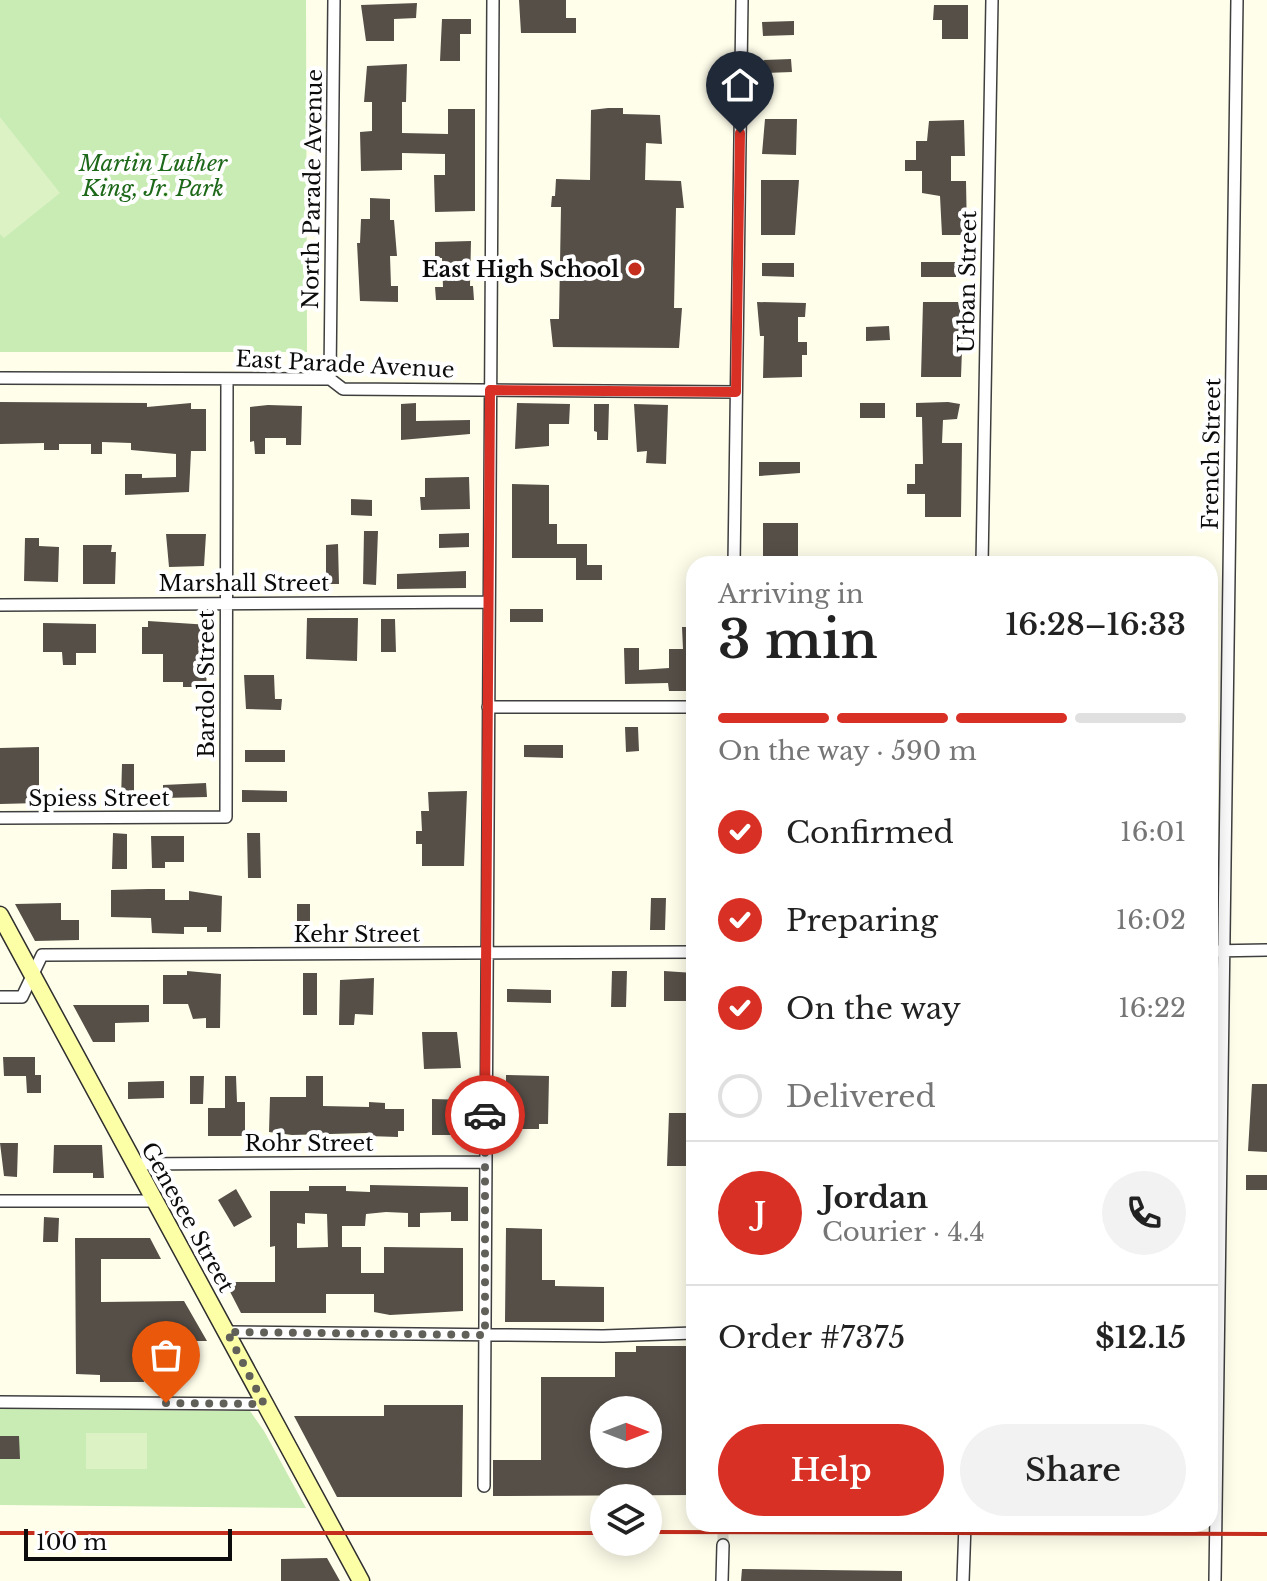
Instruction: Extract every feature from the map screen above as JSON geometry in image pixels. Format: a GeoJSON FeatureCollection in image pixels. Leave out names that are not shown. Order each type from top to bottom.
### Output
{"type":"FeatureCollection","features":[{"type":"Feature","properties":{"kind":"main road","name":"Genesee Street"},"geometry":{"type":"LineString","coordinates":[[0,915],[361,1581]]}},
{"type":"Feature","properties":{"kind":"street","name":"North Parade Avenue"},"geometry":{"type":"LineString","coordinates":[[330,379],[334,0]]}},
{"type":"Feature","properties":{"kind":"street"},"geometry":{"type":"LineString","coordinates":[[484,1486],[493,0]]}},
{"type":"Feature","properties":{"kind":"street"},"geometry":{"type":"LineString","coordinates":[[734,556],[742,0]]}},
{"type":"Feature","properties":{"kind":"street","name":"Urban Street"},"geometry":{"type":"LineString","coordinates":[[982,556],[992,0]]}},
{"type":"Feature","properties":{"kind":"street","name":"French Street"},"geometry":{"type":"LineString","coordinates":[[1218,1392],[1237,0]]}},
{"type":"Feature","properties":{"kind":"street","name":"East Parade Avenue"},"geometry":{"type":"LineString","coordinates":[[0,378],[330,379],[343,389],[736,392]]}},
{"type":"Feature","properties":{"kind":"street","name":"Bardol Street"},"geometry":{"type":"LineString","coordinates":[[197,817],[226,817],[227,379]]}},
{"type":"Feature","properties":{"kind":"street","name":"Marshall Street"},"geometry":{"type":"LineString","coordinates":[[0,605],[489,602]]}},
{"type":"Feature","properties":{"kind":"street"},"geometry":{"type":"LineString","coordinates":[[488,707],[686,707]]}},
{"type":"Feature","properties":{"kind":"street","name":"Spiess Street"},"geometry":{"type":"LineString","coordinates":[[0,818],[197,817]]}},
{"type":"Feature","properties":{"kind":"street"},"geometry":{"type":"LineString","coordinates":[[1218,951],[1267,950]]}},
{"type":"Feature","properties":{"kind":"street","name":"Kehr Street"},"geometry":{"type":"LineString","coordinates":[[32,975],[42,955],[686,952]]}},
{"type":"Feature","properties":{"kind":"street"},"geometry":{"type":"LineString","coordinates":[[0,997],[22,997],[32,975]]}},
{"type":"Feature","properties":{"kind":"street","name":"Rohr Street"},"geometry":{"type":"LineString","coordinates":[[133,1164],[485,1162]]}},
{"type":"Feature","properties":{"kind":"street"},"geometry":{"type":"LineString","coordinates":[[0,1201],[154,1201]]}},
{"type":"Feature","properties":{"kind":"street"},"geometry":{"type":"LineString","coordinates":[[227,1332],[686,1333]]}},
{"type":"Feature","properties":{"kind":"street"},"geometry":{"type":"LineString","coordinates":[[0,1402],[264,1404]]}},
{"type":"Feature","properties":{"kind":"street"},"geometry":{"type":"LineString","coordinates":[[963,1581],[965,1532]]}},
{"type":"Feature","properties":{"kind":"street","name":"French Street"},"geometry":{"type":"LineString","coordinates":[[1215,1581],[1216,1532]]}},
{"type":"Feature","properties":{"kind":"street"},"geometry":{"type":"LineString","coordinates":[[722,1581],[723,1545]]}},
{"type":"Feature","properties":{"kind":"green space","name":"Martin Luther King, Jr. Park"},"geometry":{"type":"Polygon","coordinates":[[[0,0],[306,0],[307,352],[0,352],[0,0]]]}},
{"type":"Feature","properties":{"kind":"green space"},"geometry":{"type":"Polygon","coordinates":[[[0,117],[60,193],[4,238],[0,234],[0,117]]]}},
{"type":"Feature","properties":{"kind":"green space"},"geometry":{"type":"Polygon","coordinates":[[[0,1409],[250,1411],[306,1508],[0,1505],[0,1409]]]}},
{"type":"Feature","properties":{"kind":"green space"},"geometry":{"type":"Polygon","coordinates":[[[86,1433],[147,1433],[147,1469],[86,1469],[86,1433]]]}},
{"type":"Feature","properties":{"kind":"building"},"geometry":{"type":"Polygon","coordinates":[[[519,0],[566,0],[566,18],[576,18],[576,33],[521,33],[519,0]]]}},
{"type":"Feature","properties":{"kind":"building"},"geometry":{"type":"Polygon","coordinates":[[[417,3],[416,18],[394,19],[394,41],[366,41],[361,5],[417,3]]]}},
{"type":"Feature","properties":{"kind":"building"},"geometry":{"type":"Polygon","coordinates":[[[934,5],[968,5],[968,39],[942,39],[942,20],[933,20],[934,5]]]}},
{"type":"Feature","properties":{"kind":"building"},"geometry":{"type":"Polygon","coordinates":[[[442,19],[471,19],[471,34],[460,34],[460,61],[440,61],[442,19]]]}},
{"type":"Feature","properties":{"kind":"building"},"geometry":{"type":"Polygon","coordinates":[[[794,21],[794,35],[763,36],[762,22],[794,21]]]}},
{"type":"Feature","properties":{"kind":"building"},"geometry":{"type":"Polygon","coordinates":[[[791,59],[792,72],[765,73],[764,60],[791,59]]]}},
{"type":"Feature","properties":{"kind":"building"},"geometry":{"type":"Polygon","coordinates":[[[407,64],[402,133],[448,134],[448,109],[475,109],[475,211],[435,212],[434,175],[445,175],[445,154],[402,153],[402,170],[361,171],[360,132],[372,131],[372,102],[364,102],[367,66],[407,64]]]}},
{"type":"Feature","properties":{"kind":"building"},"geometry":{"type":"Polygon","coordinates":[[[623,108],[623,114],[660,115],[662,144],[646,143],[645,180],[681,181],[684,208],[676,208],[674,308],[682,308],[679,348],[553,347],[550,319],[559,319],[561,207],[551,207],[552,196],[555,196],[556,179],[590,180],[591,110],[623,108]]]}},
{"type":"Feature","properties":{"kind":"building"},"geometry":{"type":"Polygon","coordinates":[[[765,119],[797,119],[796,155],[762,154],[765,119]]]}},
{"type":"Feature","properties":{"kind":"building"},"geometry":{"type":"Polygon","coordinates":[[[964,120],[965,156],[951,156],[951,181],[966,181],[967,235],[942,235],[940,196],[922,193],[922,171],[905,171],[905,160],[916,160],[916,141],[927,141],[929,121],[964,120]]]}},
{"type":"Feature","properties":{"kind":"building"},"geometry":{"type":"Polygon","coordinates":[[[761,180],[799,180],[795,235],[761,235],[761,180]]]}},
{"type":"Feature","properties":{"kind":"building"},"geometry":{"type":"Polygon","coordinates":[[[370,198],[390,199],[390,220],[394,220],[397,256],[390,256],[391,286],[398,286],[398,302],[360,301],[357,243],[360,243],[361,219],[370,219],[370,198]]]}},
{"type":"Feature","properties":{"kind":"building"},"geometry":{"type":"Polygon","coordinates":[[[471,241],[470,286],[473,286],[474,300],[436,300],[435,287],[443,287],[442,258],[435,258],[435,242],[471,241]]]}},
{"type":"Feature","properties":{"kind":"building"},"geometry":{"type":"Polygon","coordinates":[[[921,262],[961,262],[961,273],[956,273],[956,277],[921,277],[921,262]]]}},
{"type":"Feature","properties":{"kind":"building"},"geometry":{"type":"Polygon","coordinates":[[[762,263],[794,263],[794,277],[762,276],[762,263]]]}},
{"type":"Feature","properties":{"kind":"building"},"geometry":{"type":"Polygon","coordinates":[[[757,302],[806,303],[805,317],[798,317],[798,342],[807,342],[807,355],[802,355],[802,377],[763,378],[764,336],[760,336],[757,302]]]}},
{"type":"Feature","properties":{"kind":"building"},"geometry":{"type":"Polygon","coordinates":[[[923,302],[958,302],[963,322],[961,377],[921,377],[923,302]]]}},
{"type":"Feature","properties":{"kind":"building"},"geometry":{"type":"Polygon","coordinates":[[[889,326],[890,340],[866,341],[866,327],[889,326]]]}},
{"type":"Feature","properties":{"kind":"building"},"geometry":{"type":"Polygon","coordinates":[[[0,402],[147,403],[147,407],[191,403],[191,409],[206,409],[206,451],[191,451],[189,492],[125,495],[125,474],[142,474],[142,478],[176,477],[176,454],[131,450],[131,443],[102,442],[102,454],[91,454],[91,444],[59,444],[59,450],[44,450],[44,443],[0,444],[0,402]]]}},
{"type":"Feature","properties":{"kind":"building"},"geometry":{"type":"Polygon","coordinates":[[[416,403],[416,421],[470,420],[470,434],[401,440],[401,404],[416,403]]]}},
{"type":"Feature","properties":{"kind":"building"},"geometry":{"type":"Polygon","coordinates":[[[517,403],[570,404],[569,424],[549,424],[549,446],[515,449],[517,403]]]}},
{"type":"Feature","properties":{"kind":"building"},"geometry":{"type":"Polygon","coordinates":[[[860,403],[885,403],[885,418],[860,418],[860,403]]]}},
{"type":"Feature","properties":{"kind":"building"},"geometry":{"type":"Polygon","coordinates":[[[916,403],[960,404],[957,419],[943,420],[942,443],[962,443],[961,517],[925,517],[925,494],[907,494],[907,484],[915,484],[915,464],[923,464],[922,417],[916,417],[916,403]]]}},
{"type":"Feature","properties":{"kind":"building"},"geometry":{"type":"Polygon","coordinates":[[[594,404],[609,404],[608,440],[597,440],[594,404]]]}},
{"type":"Feature","properties":{"kind":"building"},"geometry":{"type":"Polygon","coordinates":[[[634,404],[668,405],[666,464],[646,463],[647,451],[637,452],[634,404]]]}},
{"type":"Feature","properties":{"kind":"building"},"geometry":{"type":"Polygon","coordinates":[[[302,406],[301,445],[286,445],[286,438],[265,438],[265,454],[255,454],[254,441],[250,442],[250,407],[302,406]]]}},
{"type":"Feature","properties":{"kind":"building"},"geometry":{"type":"Polygon","coordinates":[[[759,462],[800,462],[800,473],[759,476],[759,462]]]}},
{"type":"Feature","properties":{"kind":"building"},"geometry":{"type":"Polygon","coordinates":[[[469,477],[470,509],[421,510],[420,497],[425,497],[425,478],[469,477]]]}},
{"type":"Feature","properties":{"kind":"building"},"geometry":{"type":"Polygon","coordinates":[[[512,484],[549,485],[549,524],[557,524],[557,544],[587,544],[587,565],[602,565],[602,580],[576,580],[576,558],[512,558],[512,484]]]}},
{"type":"Feature","properties":{"kind":"building"},"geometry":{"type":"Polygon","coordinates":[[[351,499],[372,500],[372,516],[351,515],[351,499]]]}},
{"type":"Feature","properties":{"kind":"building"},"geometry":{"type":"Polygon","coordinates":[[[763,523],[798,523],[798,556],[763,556],[763,523]]]}},
{"type":"Feature","properties":{"kind":"building"},"geometry":{"type":"Polygon","coordinates":[[[364,531],[378,531],[376,585],[363,584],[364,531]]]}},
{"type":"Feature","properties":{"kind":"building"},"geometry":{"type":"Polygon","coordinates":[[[469,533],[469,547],[439,548],[439,534],[469,533]]]}},
{"type":"Feature","properties":{"kind":"building"},"geometry":{"type":"Polygon","coordinates":[[[166,534],[206,534],[204,566],[169,567],[166,534]]]}},
{"type":"Feature","properties":{"kind":"building"},"geometry":{"type":"Polygon","coordinates":[[[25,538],[39,538],[39,546],[59,547],[58,582],[24,581],[25,538]]]}},
{"type":"Feature","properties":{"kind":"building"},"geometry":{"type":"Polygon","coordinates":[[[338,544],[339,584],[326,584],[326,545],[338,544]]]}},
{"type":"Feature","properties":{"kind":"building"},"geometry":{"type":"Polygon","coordinates":[[[83,545],[112,545],[111,552],[116,552],[115,584],[83,584],[83,545]]]}},
{"type":"Feature","properties":{"kind":"building"},"geometry":{"type":"Polygon","coordinates":[[[466,571],[466,588],[397,589],[397,574],[466,571]]]}},
{"type":"Feature","properties":{"kind":"building"},"geometry":{"type":"Polygon","coordinates":[[[510,609],[543,609],[543,622],[510,622],[510,609]]]}},
{"type":"Feature","properties":{"kind":"building"},"geometry":{"type":"Polygon","coordinates":[[[307,618],[358,618],[357,661],[306,659],[307,618]]]}},
{"type":"Feature","properties":{"kind":"building"},"geometry":{"type":"Polygon","coordinates":[[[381,619],[395,619],[396,652],[381,652],[381,619]]]}},
{"type":"Feature","properties":{"kind":"building"},"geometry":{"type":"Polygon","coordinates":[[[148,621],[210,625],[206,687],[183,687],[183,682],[163,682],[163,654],[142,654],[142,627],[148,627],[148,621]]]}},
{"type":"Feature","properties":{"kind":"building"},"geometry":{"type":"Polygon","coordinates":[[[43,623],[96,624],[96,653],[76,653],[76,665],[63,665],[62,652],[43,652],[43,623]]]}},
{"type":"Feature","properties":{"kind":"building"},"geometry":{"type":"Polygon","coordinates":[[[682,627],[686,627],[686,691],[669,691],[668,683],[625,684],[624,648],[639,648],[639,670],[669,668],[669,649],[683,649],[682,627]]]}},
{"type":"Feature","properties":{"kind":"building"},"geometry":{"type":"Polygon","coordinates":[[[244,675],[274,675],[275,699],[282,699],[281,710],[246,709],[244,675]]]}},
{"type":"Feature","properties":{"kind":"building"},"geometry":{"type":"Polygon","coordinates":[[[625,727],[638,727],[639,751],[626,752],[625,727]]]}},
{"type":"Feature","properties":{"kind":"building"},"geometry":{"type":"Polygon","coordinates":[[[524,745],[563,745],[563,758],[524,757],[524,745]]]}},
{"type":"Feature","properties":{"kind":"building"},"geometry":{"type":"Polygon","coordinates":[[[39,747],[39,803],[0,804],[0,748],[39,747]]]}},
{"type":"Feature","properties":{"kind":"building"},"geometry":{"type":"Polygon","coordinates":[[[245,750],[285,750],[285,762],[245,762],[245,750]]]}},
{"type":"Feature","properties":{"kind":"building"},"geometry":{"type":"Polygon","coordinates":[[[122,764],[134,764],[134,801],[121,800],[122,764]]]}},
{"type":"Feature","properties":{"kind":"building"},"geometry":{"type":"Polygon","coordinates":[[[206,783],[207,797],[163,798],[163,785],[206,783]]]}},
{"type":"Feature","properties":{"kind":"building"},"geometry":{"type":"Polygon","coordinates":[[[242,790],[287,791],[287,802],[242,802],[242,790]]]}},
{"type":"Feature","properties":{"kind":"building"},"geometry":{"type":"Polygon","coordinates":[[[467,791],[464,866],[422,866],[422,844],[416,844],[416,831],[422,831],[421,811],[429,811],[428,792],[467,791]]]}},
{"type":"Feature","properties":{"kind":"building"},"geometry":{"type":"Polygon","coordinates":[[[113,833],[127,834],[127,869],[112,869],[113,833]]]}},
{"type":"Feature","properties":{"kind":"building"},"geometry":{"type":"Polygon","coordinates":[[[247,833],[260,833],[261,878],[248,878],[247,833]]]}},
{"type":"Feature","properties":{"kind":"building"},"geometry":{"type":"Polygon","coordinates":[[[151,836],[184,836],[184,862],[165,862],[165,868],[152,868],[151,836]]]}},
{"type":"Feature","properties":{"kind":"building"},"geometry":{"type":"Polygon","coordinates":[[[165,889],[165,900],[189,900],[189,891],[222,896],[221,932],[207,932],[207,927],[184,927],[184,934],[152,933],[151,918],[111,917],[111,890],[165,889]]]}},
{"type":"Feature","properties":{"kind":"building"},"geometry":{"type":"Polygon","coordinates":[[[651,898],[666,898],[665,930],[650,930],[651,898]]]}},
{"type":"Feature","properties":{"kind":"building"},"geometry":{"type":"Polygon","coordinates":[[[61,903],[61,920],[79,920],[79,940],[35,941],[15,904],[61,903]]]}},
{"type":"Feature","properties":{"kind":"building"},"geometry":{"type":"Polygon","coordinates":[[[297,904],[310,904],[310,932],[297,932],[297,904]]]}},
{"type":"Feature","properties":{"kind":"building"},"geometry":{"type":"Polygon","coordinates":[[[187,971],[221,974],[220,1028],[206,1028],[206,1018],[193,1019],[188,1004],[163,1004],[163,975],[187,975],[187,971]]]}},
{"type":"Feature","properties":{"kind":"building"},"geometry":{"type":"Polygon","coordinates":[[[612,971],[627,971],[626,1007],[611,1007],[612,971]]]}},
{"type":"Feature","properties":{"kind":"building"},"geometry":{"type":"Polygon","coordinates":[[[664,971],[686,972],[686,1001],[664,1001],[664,971]]]}},
{"type":"Feature","properties":{"kind":"building"},"geometry":{"type":"Polygon","coordinates":[[[303,973],[317,973],[317,1015],[303,1015],[303,973]]]}},
{"type":"Feature","properties":{"kind":"building"},"geometry":{"type":"Polygon","coordinates":[[[374,978],[373,1015],[355,1014],[354,1025],[339,1025],[340,980],[374,978]]]}},
{"type":"Feature","properties":{"kind":"building"},"geometry":{"type":"Polygon","coordinates":[[[507,989],[551,990],[551,1003],[507,1002],[507,989]]]}},
{"type":"Feature","properties":{"kind":"building"},"geometry":{"type":"Polygon","coordinates":[[[73,1005],[149,1005],[149,1022],[115,1023],[115,1042],[93,1042],[73,1005]]]}},
{"type":"Feature","properties":{"kind":"building"},"geometry":{"type":"Polygon","coordinates":[[[422,1032],[457,1032],[461,1068],[424,1069],[422,1032]]]}},
{"type":"Feature","properties":{"kind":"building"},"geometry":{"type":"Polygon","coordinates":[[[3,1057],[35,1057],[35,1075],[41,1075],[41,1093],[27,1093],[26,1076],[4,1076],[3,1057]]]}},
{"type":"Feature","properties":{"kind":"building"},"geometry":{"type":"Polygon","coordinates":[[[506,1075],[549,1076],[548,1124],[539,1124],[539,1129],[509,1129],[510,1089],[506,1089],[506,1075]]]}},
{"type":"Feature","properties":{"kind":"building"},"geometry":{"type":"Polygon","coordinates":[[[190,1076],[204,1076],[203,1104],[190,1104],[190,1076]]]}},
{"type":"Feature","properties":{"kind":"building"},"geometry":{"type":"Polygon","coordinates":[[[225,1076],[236,1076],[237,1102],[245,1102],[245,1136],[208,1136],[208,1108],[225,1108],[225,1076]]]}},
{"type":"Feature","properties":{"kind":"building"},"geometry":{"type":"Polygon","coordinates":[[[306,1076],[323,1076],[323,1106],[369,1107],[369,1102],[385,1103],[385,1109],[404,1109],[404,1131],[398,1131],[398,1137],[368,1136],[368,1133],[292,1135],[269,1132],[270,1097],[306,1097],[306,1076]]]}},
{"type":"Feature","properties":{"kind":"building"},"geometry":{"type":"Polygon","coordinates":[[[164,1081],[164,1098],[128,1099],[128,1082],[164,1081]]]}},
{"type":"Feature","properties":{"kind":"building"},"geometry":{"type":"Polygon","coordinates":[[[1252,1084],[1267,1084],[1267,1152],[1248,1151],[1252,1084]]]}},
{"type":"Feature","properties":{"kind":"building"},"geometry":{"type":"Polygon","coordinates":[[[432,1099],[468,1100],[468,1135],[432,1135],[432,1099]]]}},
{"type":"Feature","properties":{"kind":"building"},"geometry":{"type":"Polygon","coordinates":[[[669,1113],[686,1113],[686,1166],[667,1166],[669,1113]]]}},
{"type":"Feature","properties":{"kind":"building"},"geometry":{"type":"Polygon","coordinates":[[[0,1143],[18,1143],[17,1177],[4,1176],[0,1143]]]}},
{"type":"Feature","properties":{"kind":"building"},"geometry":{"type":"Polygon","coordinates":[[[54,1145],[102,1145],[104,1178],[93,1178],[93,1173],[53,1173],[54,1145]]]}},
{"type":"Feature","properties":{"kind":"building"},"geometry":{"type":"Polygon","coordinates":[[[1246,1175],[1267,1175],[1267,1190],[1246,1190],[1246,1175]]]}},
{"type":"Feature","properties":{"kind":"building"},"geometry":{"type":"Polygon","coordinates":[[[370,1185],[468,1187],[468,1221],[451,1221],[451,1212],[420,1213],[420,1227],[408,1227],[408,1213],[386,1212],[366,1214],[365,1226],[342,1226],[342,1247],[361,1247],[361,1273],[384,1273],[384,1247],[463,1248],[463,1311],[390,1315],[374,1312],[374,1294],[326,1294],[326,1313],[241,1313],[225,1282],[275,1282],[275,1246],[270,1247],[270,1191],[309,1191],[309,1186],[346,1186],[346,1191],[370,1192],[370,1185]],[[305,1213],[305,1224],[297,1223],[297,1248],[328,1247],[327,1214],[305,1213]]]}},
{"type":"Feature","properties":{"kind":"building"},"geometry":{"type":"Polygon","coordinates":[[[236,1189],[252,1217],[234,1227],[218,1200],[236,1189]]]}},
{"type":"Feature","properties":{"kind":"building"},"geometry":{"type":"Polygon","coordinates":[[[44,1217],[59,1218],[58,1242],[43,1242],[44,1217]]]}},
{"type":"Feature","properties":{"kind":"building"},"geometry":{"type":"Polygon","coordinates":[[[506,1228],[542,1229],[542,1280],[555,1280],[555,1286],[604,1287],[604,1322],[505,1322],[506,1228]]]}},
{"type":"Feature","properties":{"kind":"building"},"geometry":{"type":"Polygon","coordinates":[[[75,1238],[150,1238],[161,1259],[101,1259],[101,1302],[184,1301],[207,1341],[144,1341],[144,1382],[100,1382],[100,1375],[76,1374],[75,1238]]]}},
{"type":"Feature","properties":{"kind":"building"},"geometry":{"type":"Polygon","coordinates":[[[636,1346],[686,1346],[686,1495],[662,1495],[662,1484],[590,1484],[590,1496],[493,1496],[493,1460],[541,1460],[541,1377],[615,1377],[615,1352],[636,1352],[636,1346]]]}},
{"type":"Feature","properties":{"kind":"building"},"geometry":{"type":"Polygon","coordinates":[[[384,1405],[463,1405],[462,1497],[337,1497],[294,1416],[384,1416],[384,1405]]]}},
{"type":"Feature","properties":{"kind":"building"},"geometry":{"type":"Polygon","coordinates":[[[0,1436],[19,1436],[20,1459],[0,1459],[0,1436]]]}},
{"type":"Feature","properties":{"kind":"building"},"geometry":{"type":"Polygon","coordinates":[[[327,1558],[340,1581],[281,1581],[281,1559],[327,1558]]]}},
{"type":"Feature","properties":{"kind":"building"},"geometry":{"type":"Polygon","coordinates":[[[742,1569],[902,1571],[902,1581],[741,1581],[742,1569]]]}},
{"type":"Feature","properties":{"kind":"tunnel"},"geometry":{"type":"LineString","coordinates":[[723,1532],[723,1545]]}},
{"type":"Feature","properties":{"kind":"railway"},"geometry":{"type":"LineString","coordinates":[[662,1532],[1267,1534]]}},
{"type":"Feature","properties":{"kind":"railway"},"geometry":{"type":"LineString","coordinates":[[0,1533],[590,1533]]}},
{"type":"Feature","properties":{"kind":"way so far"},"geometry":{"type":"LineString","coordinates":[[166,1403],[264,1404],[227,1332],[485,1335],[485,1115]]}},
{"type":"Feature","properties":{"kind":"place","name":"East High School"},"geometry":{"type":"Point","coordinates":[635,269]}},
{"type":"Feature","properties":{"kind":"route"},"geometry":{"type":"LineString","coordinates":[[485,1115],[490,390],[736,392],[740,133]]}}]}
